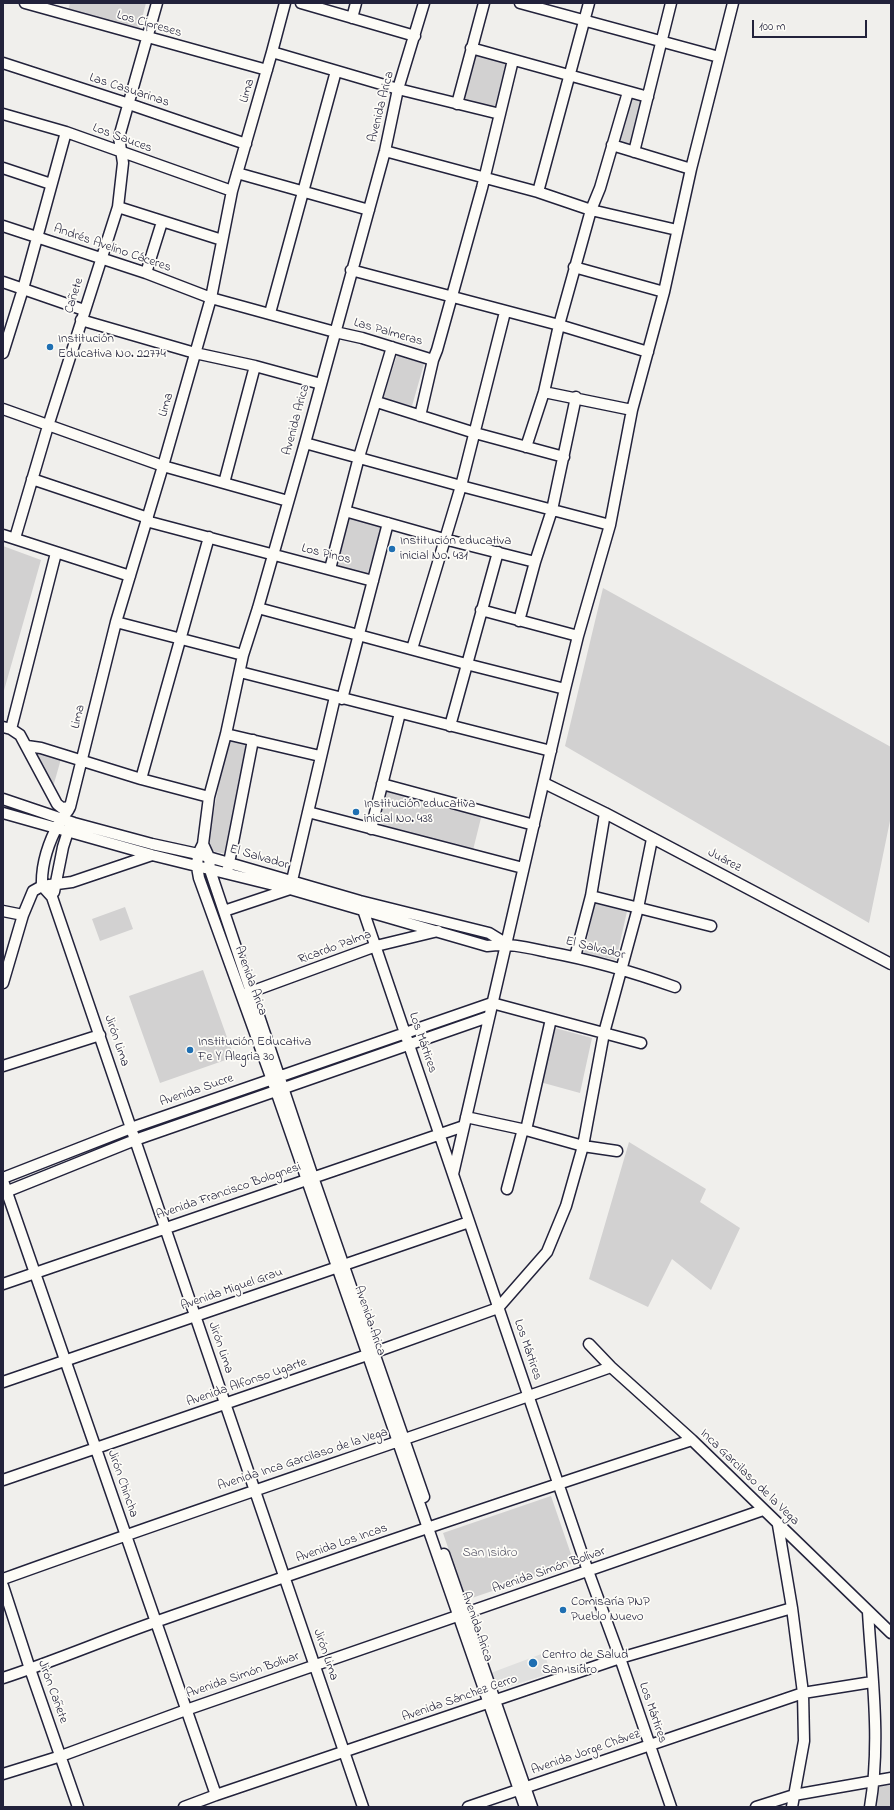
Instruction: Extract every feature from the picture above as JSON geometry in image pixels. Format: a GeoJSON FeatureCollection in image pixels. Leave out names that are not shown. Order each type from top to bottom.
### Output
{"type":"FeatureCollection","features":[{"type":"Feature","properties":{"kind":"street","name":"Los Cipreses"},"geometry":{"type":"LineString","coordinates":[[25,3],[267,70]]}},
{"type":"Feature","properties":{"kind":"street"},"geometry":{"type":"LineString","coordinates":[[62,13],[65,3]]}},
{"type":"Feature","properties":{"kind":"street","name":"Cañete"},"geometry":{"type":"LineString","coordinates":[[15,538],[82,315],[118,207],[123,163],[119,137],[157,3]]}},
{"type":"Feature","properties":{"kind":"street","name":"Lima"},"geometry":{"type":"LineString","coordinates":[[67,815],[116,622],[163,466],[211,298],[232,191],[285,3]]}},
{"type":"Feature","properties":{"kind":"street"},"geometry":{"type":"LineString","coordinates":[[301,3],[415,36]]}},
{"type":"Feature","properties":{"kind":"street"},"geometry":{"type":"LineString","coordinates":[[352,18],[356,3]]}},
{"type":"Feature","properties":{"kind":"street","name":"Avenida Arica"},"geometry":{"type":"LineString","coordinates":[[424,3],[398,89],[385,150],[305,443],[258,608],[243,655],[226,734],[209,797],[203,844],[198,854],[197,867],[241,996],[280,1090],[340,1267],[522,1788],[532,1807]]}},
{"type":"Feature","properties":{"kind":"street"},"geometry":{"type":"LineString","coordinates":[[457,104],[484,3]]}},
{"type":"Feature","properties":{"kind":"street"},"geometry":{"type":"LineString","coordinates":[[520,3],[719,58]]}},
{"type":"Feature","properties":{"kind":"street"},"geometry":{"type":"LineString","coordinates":[[538,192],[568,75],[589,3]]}},
{"type":"Feature","properties":{"kind":"street"},"geometry":{"type":"LineString","coordinates":[[634,152],[671,3]]}},
{"type":"Feature","properties":{"kind":"street"},"geometry":{"type":"LineString","coordinates":[[453,1174],[488,1017],[507,944],[523,868],[565,689],[578,636],[610,525],[632,410],[664,292],[691,169],[733,3]]}},
{"type":"Feature","properties":{"kind":"street"},"geometry":{"type":"LineString","coordinates":[[471,48],[648,97]]}},
{"type":"Feature","properties":{"kind":"street"},"geometry":{"type":"LineString","coordinates":[[272,52],[398,89],[500,114]]}},
{"type":"Feature","properties":{"kind":"street"},"geometry":{"type":"LineString","coordinates":[[420,416],[433,360],[438,350],[484,177],[513,60]]}},
{"type":"Feature","properties":{"kind":"street","name":"Las Casuarinas"},"geometry":{"type":"LineString","coordinates":[[3,63],[246,144]]}},
{"type":"Feature","properties":{"kind":"street"},"geometry":{"type":"LineString","coordinates":[[270,313],[336,71]]}},
{"type":"Feature","properties":{"kind":"street"},"geometry":{"type":"LineString","coordinates":[[526,447],[544,392],[559,325],[590,210],[600,188],[628,92]]}},
{"type":"Feature","properties":{"kind":"street","name":"Los Sauces"},"geometry":{"type":"LineString","coordinates":[[3,114],[66,132],[232,191]]}},
{"type":"Feature","properties":{"kind":"street"},"geometry":{"type":"LineString","coordinates":[[4,347],[23,289],[36,236],[66,132]]}},
{"type":"Feature","properties":{"kind":"street"},"geometry":{"type":"LineString","coordinates":[[612,145],[691,169]]}},
{"type":"Feature","properties":{"kind":"street"},"geometry":{"type":"LineString","coordinates":[[385,150],[538,192],[590,210],[677,230]]}},
{"type":"Feature","properties":{"kind":"street"},"geometry":{"type":"LineString","coordinates":[[3,168],[51,184]]}},
{"type":"Feature","properties":{"kind":"street"},"geometry":{"type":"LineString","coordinates":[[237,173],[369,210]]}},
{"type":"Feature","properties":{"kind":"street"},"geometry":{"type":"LineString","coordinates":[[118,207],[222,240]]}},
{"type":"Feature","properties":{"kind":"street"},"geometry":{"type":"LineString","coordinates":[[146,273],[162,222]]}},
{"type":"Feature","properties":{"kind":"street","name":"Andrés Avelino Cáceres"},"geometry":{"type":"LineString","coordinates":[[3,226],[146,273],[211,298],[270,313]]}},
{"type":"Feature","properties":{"kind":"street"},"geometry":{"type":"LineString","coordinates":[[574,268],[664,292]]}},
{"type":"Feature","properties":{"kind":"street"},"geometry":{"type":"LineString","coordinates":[[351,270],[505,312],[559,325],[648,352]]}},
{"type":"Feature","properties":{"kind":"street"},"geometry":{"type":"LineString","coordinates":[[3,282],[23,289],[82,315],[195,353],[255,366],[321,384]]}},
{"type":"Feature","properties":{"kind":"street"},"geometry":{"type":"LineString","coordinates":[[412,649],[461,486],[505,312]]}},
{"type":"Feature","properties":{"kind":"street","name":"Las Palmeras"},"geometry":{"type":"LineString","coordinates":[[270,313],[433,360]]}},
{"type":"Feature","properties":{"kind":"street"},"geometry":{"type":"LineString","coordinates":[[330,569],[359,457],[377,402],[392,347]]}},
{"type":"Feature","properties":{"kind":"street"},"geometry":{"type":"LineString","coordinates":[[224,483],[255,366]]}},
{"type":"Feature","properties":{"kind":"street"},"geometry":{"type":"LineString","coordinates":[[544,392],[632,410]]}},
{"type":"Feature","properties":{"kind":"street"},"geometry":{"type":"LineString","coordinates":[[519,621],[535,562],[552,510],[576,398]]}},
{"type":"Feature","properties":{"kind":"street"},"geometry":{"type":"LineString","coordinates":[[377,402],[475,433],[564,456]]}},
{"type":"Feature","properties":{"kind":"street"},"geometry":{"type":"LineString","coordinates":[[3,409],[163,466],[288,501]]}},
{"type":"Feature","properties":{"kind":"street"},"geometry":{"type":"LineString","coordinates":[[305,443],[610,525]]}},
{"type":"Feature","properties":{"kind":"street","name":"Los Pinos"},"geometry":{"type":"LineString","coordinates":[[32,479],[147,520],[272,555],[373,580]]}},
{"type":"Feature","properties":{"kind":"street"},"geometry":{"type":"LineString","coordinates":[[345,511],[444,539],[535,562]]}},
{"type":"Feature","properties":{"kind":"street"},"geometry":{"type":"LineString","coordinates":[[224,911],[291,885],[320,756],[359,634],[388,523]]}},
{"type":"Feature","properties":{"kind":"street"},"geometry":{"type":"LineString","coordinates":[[3,535],[130,576]]}},
{"type":"Feature","properties":{"kind":"street"},"geometry":{"type":"LineString","coordinates":[[141,779],[209,537]]}},
{"type":"Feature","properties":{"kind":"street"},"geometry":{"type":"LineString","coordinates":[[450,726],[498,552]]}},
{"type":"Feature","properties":{"kind":"street"},"geometry":{"type":"LineString","coordinates":[[52,897],[67,832],[67,815],[57,804],[20,735],[7,728],[56,553]]}},
{"type":"Feature","properties":{"kind":"street"},"geometry":{"type":"LineString","coordinates":[[258,608],[565,689]]}},
{"type":"Feature","properties":{"kind":"street"},"geometry":{"type":"LineString","coordinates":[[481,610],[578,636]]}},
{"type":"Feature","properties":{"kind":"street"},"geometry":{"type":"LineString","coordinates":[[116,622],[243,655]]}},
{"type":"Feature","properties":{"kind":"street"},"geometry":{"type":"LineString","coordinates":[[240,672],[551,751]]}},
{"type":"Feature","properties":{"kind":"street"},"geometry":{"type":"LineString","coordinates":[[371,829],[400,713]]}},
{"type":"Feature","properties":{"kind":"street"},"geometry":{"type":"LineString","coordinates":[[226,734],[320,756]]}},
{"type":"Feature","properties":{"kind":"street"},"geometry":{"type":"LineString","coordinates":[[227,874],[253,740]]}},
{"type":"Feature","properties":{"kind":"street"},"geometry":{"type":"LineString","coordinates":[[27,746],[41,748],[141,779],[209,797]]}},
{"type":"Feature","properties":{"kind":"street","name":"Juárez"},"geometry":{"type":"LineString","coordinates":[[544,783],[890,960]]}},
{"type":"Feature","properties":{"kind":"street"},"geometry":{"type":"LineString","coordinates":[[382,784],[534,825]]}},
{"type":"Feature","properties":{"kind":"street","name":"El Salvador"},"geometry":{"type":"LineString","coordinates":[[3,799],[67,815],[152,844],[198,854],[229,863],[365,911],[487,946],[507,944],[576,957],[622,969],[675,986]]}},
{"type":"Feature","properties":{"kind":"street"},"geometry":{"type":"LineString","coordinates":[[308,812],[523,868]]}},
{"type":"Feature","properties":{"kind":"street","name":"El Salvador"},"geometry":{"type":"LineString","coordinates":[[3,813],[56,829],[197,867],[227,874],[291,885],[489,932],[507,944]]}},
{"type":"Feature","properties":{"kind":"street"},"geometry":{"type":"LineString","coordinates":[[576,957],[591,896],[605,813]]}},
{"type":"Feature","properties":{"kind":"street"},"geometry":{"type":"LineString","coordinates":[[42,886],[41,874],[50,840],[56,829],[67,815]]}},
{"type":"Feature","properties":{"kind":"street"},"geometry":{"type":"LineString","coordinates":[[498,1308],[550,1247],[566,1206],[583,1146],[604,1033],[638,908],[652,838]]}},
{"type":"Feature","properties":{"kind":"street","name":"Avenida Arica"},"geometry":{"type":"LineString","coordinates":[[203,844],[209,857],[210,870],[251,992],[275,1078]]}},
{"type":"Feature","properties":{"kind":"street"},"geometry":{"type":"LineString","coordinates":[[4,977],[23,915],[33,891],[42,886],[72,882],[152,855]]}},
{"type":"Feature","properties":{"kind":"street","name":"Jirón Lima"},"geometry":{"type":"LineString","coordinates":[[42,886],[52,897],[100,1035],[164,1228],[364,1807]]}},
{"type":"Feature","properties":{"kind":"street"},"geometry":{"type":"LineString","coordinates":[[591,896],[711,926]]}},
{"type":"Feature","properties":{"kind":"street","name":"Los Mártires"},"geometry":{"type":"LineString","coordinates":[[360,901],[365,911],[409,1046],[588,1571],[620,1658],[671,1807]]}},
{"type":"Feature","properties":{"kind":"street"},"geometry":{"type":"LineString","coordinates":[[3,911],[23,915]]}},
{"type":"Feature","properties":{"kind":"street","name":"Ricardo Palma"},"geometry":{"type":"LineString","coordinates":[[241,996],[376,946],[439,931]]}},
{"type":"Feature","properties":{"kind":"street"},"geometry":{"type":"LineString","coordinates":[[492,1003],[641,1043]]}},
{"type":"Feature","properties":{"kind":"street","name":"Avenida Sucre"},"geometry":{"type":"LineString","coordinates":[[3,1178],[131,1128],[492,1003]]}},
{"type":"Feature","properties":{"kind":"street","name":"Avenida Sucre"},"geometry":{"type":"LineString","coordinates":[[5,1192],[135,1140],[409,1046],[488,1017]]}},
{"type":"Feature","properties":{"kind":"street"},"geometry":{"type":"LineString","coordinates":[[507,1189],[524,1130],[551,1019]]}},
{"type":"Feature","properties":{"kind":"street"},"geometry":{"type":"LineString","coordinates":[[3,1066],[100,1035]]}},
{"type":"Feature","properties":{"kind":"street"},"geometry":{"type":"LineString","coordinates":[[465,1122],[524,1130],[583,1146],[617,1152]]}},
{"type":"Feature","properties":{"kind":"street","name":"Avenida Francisco Bolognesi"},"geometry":{"type":"LineString","coordinates":[[3,1284],[440,1134],[465,1122]]}},
{"type":"Feature","properties":{"kind":"street","name":"Jirón Chincha"},"geometry":{"type":"LineString","coordinates":[[3,1181],[5,1192],[35,1273],[216,1795]]}},
{"type":"Feature","properties":{"kind":"street","name":"Avenida Miguel Grau"},"geometry":{"type":"LineString","coordinates":[[3,1382],[66,1362],[195,1316],[470,1222]]}},
{"type":"Feature","properties":{"kind":"street","name":"Avenida Alfonso Ugarte"},"geometry":{"type":"LineString","coordinates":[[3,1480],[371,1354],[498,1308]]}},
{"type":"Feature","properties":{"kind":"street","name":"Inca Garcilaso de la Vega"},"geometry":{"type":"LineString","coordinates":[[588,1344],[611,1367],[692,1440],[891,1633]]}},
{"type":"Feature","properties":{"kind":"street","name":"Avenida Inca Garcilaso de la Vega"},"geometry":{"type":"LineString","coordinates":[[3,1579],[126,1534],[401,1441],[611,1367]]}},
{"type":"Feature","properties":{"kind":"street","name":"Avenida Los Incas"},"geometry":{"type":"LineString","coordinates":[[3,1678],[155,1622],[285,1577],[558,1483],[692,1440]]}},
{"type":"Feature","properties":{"kind":"street","name":"Avenida Simón Bolívar"},"geometry":{"type":"LineString","coordinates":[[3,1774],[61,1756],[186,1710],[764,1510]]}},
{"type":"Feature","properties":{"kind":"street"},"geometry":{"type":"LineString","coordinates":[[778,1525],[792,1608],[803,1693],[804,1741],[792,1807]]}},
{"type":"Feature","properties":{"kind":"street","name":"Jirón Cañete"},"geometry":{"type":"LineString","coordinates":[[3,1586],[78,1807]]}},
{"type":"Feature","properties":{"kind":"street","name":"Avenida Sánchez Cerro"},"geometry":{"type":"LineString","coordinates":[[184,1807],[620,1658],[792,1608]]}},
{"type":"Feature","properties":{"kind":"street"},"geometry":{"type":"LineString","coordinates":[[868,1612],[876,1740],[874,1781],[870,1807]]}},
{"type":"Feature","properties":{"kind":"street","name":"Avenida Jorge Chávez"},"geometry":{"type":"LineString","coordinates":[[468,1807],[803,1693],[872,1682]]}},
{"type":"Feature","properties":{"kind":"street"},"geometry":{"type":"LineString","coordinates":[[756,1807],[794,1795],[891,1778]]}},
{"type":"Feature","properties":{"kind":"street","name":"Avenida Arica"},"geometry":{"type":"LineString","coordinates":[[522,1788],[525,1807]]}},
{"type":"Feature","properties":{"kind":"shaded area","name":"Centro de Salud San Isidro"},"geometry":{"type":"Polygon","coordinates":[[[544,1653],[551,1673],[499,1690],[493,1688],[488,1674],[544,1653]]]}},
{"type":"Feature","properties":{"kind":"green space"},"geometry":{"type":"Polygon","coordinates":[[[70,3],[146,3],[139,30],[68,11],[70,3]]]}},
{"type":"Feature","properties":{"kind":"green space"},"geometry":{"type":"Polygon","coordinates":[[[473,53],[508,63],[495,111],[461,101],[473,53]]]}},
{"type":"Feature","properties":{"kind":"green space"},"geometry":{"type":"Polygon","coordinates":[[[623,96],[643,101],[631,145],[612,139],[623,96]]]}},
{"type":"Feature","properties":{"kind":"green space"},"geometry":{"type":"Polygon","coordinates":[[[397,355],[424,364],[412,406],[383,398],[397,355]]]}},
{"type":"Feature","properties":{"kind":"green space"},"geometry":{"type":"Polygon","coordinates":[[[348,517],[380,525],[382,527],[367,575],[334,567],[348,517]]]}},
{"type":"Feature","properties":{"kind":"green space"},"geometry":{"type":"Polygon","coordinates":[[[3,546],[41,560],[3,694],[3,546]]]}},
{"type":"Feature","properties":{"kind":"green space"},"geometry":{"type":"Polygon","coordinates":[[[603,588],[891,747],[891,816],[869,923],[565,746],[603,588]]]}},
{"type":"Feature","properties":{"kind":"green space"},"geometry":{"type":"Polygon","coordinates":[[[228,739],[249,743],[227,854],[206,850],[228,739]]]}},
{"type":"Feature","properties":{"kind":"green space"},"geometry":{"type":"Polygon","coordinates":[[[38,752],[61,759],[53,787],[50,788],[35,754],[38,752]]]}},
{"type":"Feature","properties":{"kind":"green space"},"geometry":{"type":"Polygon","coordinates":[[[384,789],[482,814],[473,850],[375,826],[384,789]]]}},
{"type":"Feature","properties":{"kind":"green space"},"geometry":{"type":"Polygon","coordinates":[[[596,899],[628,907],[616,960],[584,953],[596,899]]]}},
{"type":"Feature","properties":{"kind":"green space"},"geometry":{"type":"Polygon","coordinates":[[[125,907],[133,929],[100,941],[92,919],[125,907]]]}},
{"type":"Feature","properties":{"kind":"green space"},"geometry":{"type":"Polygon","coordinates":[[[203,970],[234,1057],[160,1083],[129,996],[203,970]]]}},
{"type":"Feature","properties":{"kind":"green space"},"geometry":{"type":"Polygon","coordinates":[[[555,1028],[592,1038],[580,1093],[540,1082],[552,1029],[555,1028]]]}},
{"type":"Feature","properties":{"kind":"green space"},"geometry":{"type":"Polygon","coordinates":[[[629,1142],[706,1189],[700,1202],[740,1228],[711,1290],[672,1259],[648,1307],[589,1279],[629,1142]]]}},
{"type":"Feature","properties":{"kind":"green space","name":"San Isidro"},"geometry":{"type":"Polygon","coordinates":[[[551,1496],[574,1563],[466,1600],[443,1533],[551,1496]]]}},
{"type":"Feature","properties":{"kind":"green space"},"geometry":{"type":"Polygon","coordinates":[[[891,1785],[891,1807],[873,1807],[877,1787],[891,1785]]]}},
{"type":"Feature","properties":{"kind":"place","name":"Institución Educativa No. 22774"},"geometry":{"type":"Point","coordinates":[50,347]}},
{"type":"Feature","properties":{"kind":"place","name":"Institución educativa inicial No. 431"},"geometry":{"type":"Point","coordinates":[392,549]}},
{"type":"Feature","properties":{"kind":"place","name":"Institución educativa inicial No. 438"},"geometry":{"type":"Point","coordinates":[356,812]}},
{"type":"Feature","properties":{"kind":"place","name":"Institución Educativa Fe Y Alegria 30"},"geometry":{"type":"Point","coordinates":[190,1050]}},
{"type":"Feature","properties":{"kind":"place","name":"Comisaría PNP Pueblo Nuevo"},"geometry":{"type":"Point","coordinates":[563,1610]}},
{"type":"Feature","properties":{"kind":"place","name":"Centro de Salud San Isidro"},"geometry":{"type":"Point","coordinates":[533,1663]}}]}
